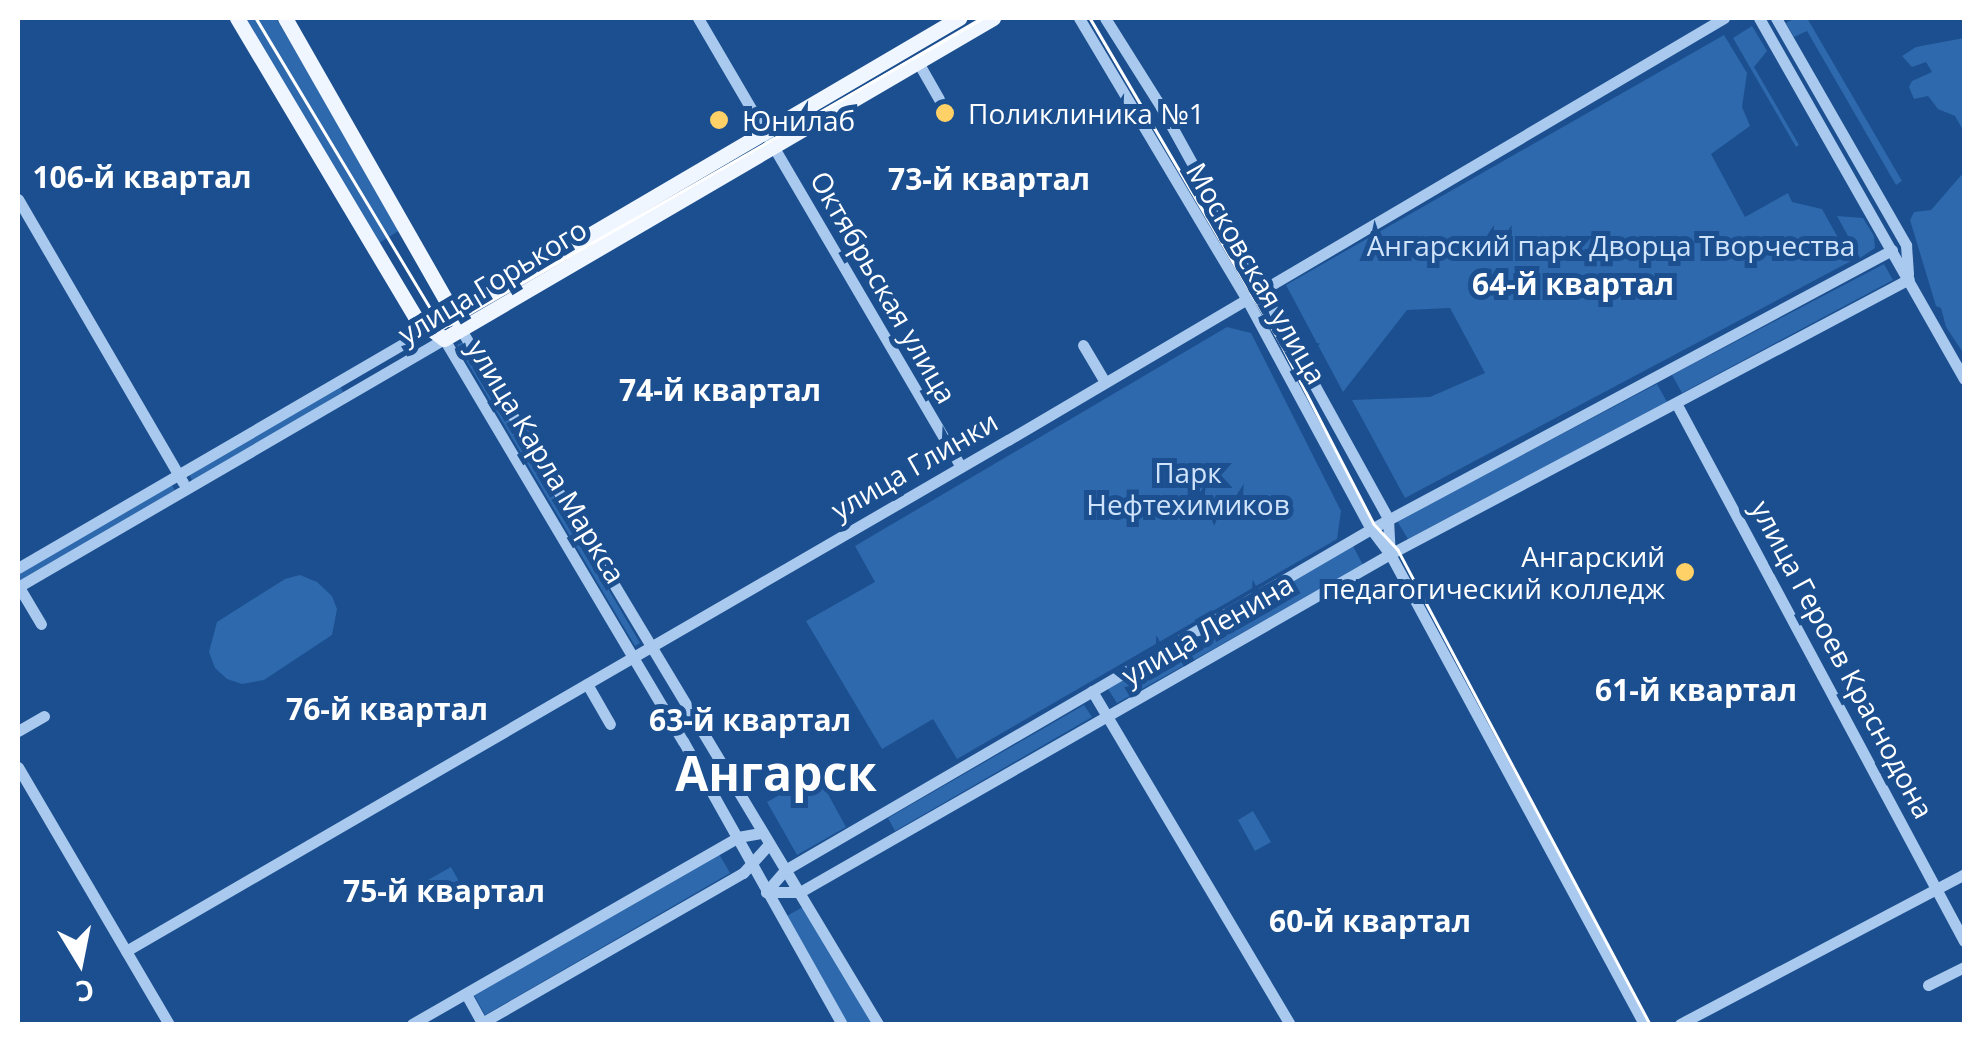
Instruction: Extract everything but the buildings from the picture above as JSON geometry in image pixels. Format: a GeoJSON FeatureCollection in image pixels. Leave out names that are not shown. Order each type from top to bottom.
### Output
{"type":"FeatureCollection","features":[{"type":"Feature","properties":{"kind":"main road","name":"улица Карла Маркса"},"geometry":{"type":"LineString","coordinates":[[237,18],[412,312],[444,339]]}},
{"type":"Feature","properties":{"kind":"main road","name":"улица Карла Маркса"},"geometry":{"type":"LineString","coordinates":[[285,18],[458,320]]}},
{"type":"Feature","properties":{"kind":"main road","name":"улица Горького"},"geometry":{"type":"LineString","coordinates":[[430,329],[458,320],[768,140],[959,18]]}},
{"type":"Feature","properties":{"kind":"main road","name":"улица Горького"},"geometry":{"type":"LineString","coordinates":[[768,140],[919,64],[992,18]]}},
{"type":"Feature","properties":{"kind":"main road","name":"улица Горького"},"geometry":{"type":"LineString","coordinates":[[444,339],[458,320]]}},
{"type":"Feature","properties":{"kind":"street","name":"Октябрьская улица"},"geometry":{"type":"LineString","coordinates":[[698,18],[961,467]]}},
{"type":"Feature","properties":{"kind":"street","name":"Московская улица"},"geometry":{"type":"LineString","coordinates":[[1079,18],[1246,298],[1370,528],[1390,554],[1644,1024]]}},
{"type":"Feature","properties":{"kind":"street","name":"Московская улица"},"geometry":{"type":"LineString","coordinates":[[1105,18],[1263,290],[1388,519],[1390,554]]}},
{"type":"Feature","properties":{"kind":"street","name":"улица Глинки"},"geometry":{"type":"LineString","coordinates":[[126,951],[961,467],[1724,18]]}},
{"type":"Feature","properties":{"kind":"street"},"geometry":{"type":"LineString","coordinates":[[1759,18],[1964,378]]}},
{"type":"Feature","properties":{"kind":"street"},"geometry":{"type":"LineString","coordinates":[[1776,18],[1906,245],[1909,279]]}},
{"type":"Feature","properties":{"kind":"street"},"geometry":{"type":"LineString","coordinates":[[919,64],[939,99]]}},
{"type":"Feature","properties":{"kind":"street"},"geometry":{"type":"LineString","coordinates":[[18,199],[188,491]]}},
{"type":"Feature","properties":{"kind":"street","name":"улица Ленина"},"geometry":{"type":"LineString","coordinates":[[785,870],[1370,528],[1892,250]]}},
{"type":"Feature","properties":{"kind":"street","name":"улица Ленина"},"geometry":{"type":"LineString","coordinates":[[766,892],[800,892],[1390,554],[1909,279]]}},
{"type":"Feature","properties":{"kind":"street","name":"улица Карла Маркса"},"geometry":{"type":"LineString","coordinates":[[458,320],[878,1024]]}},
{"type":"Feature","properties":{"kind":"street","name":"улица Горького"},"geometry":{"type":"LineString","coordinates":[[18,568],[430,329]]}},
{"type":"Feature","properties":{"kind":"street","name":"улица Горького"},"geometry":{"type":"LineString","coordinates":[[18,587],[444,339]]}},
{"type":"Feature","properties":{"kind":"street","name":"улица Карла Маркса"},"geometry":{"type":"LineString","coordinates":[[444,339],[633,656],[842,1024]]}},
{"type":"Feature","properties":{"kind":"street"},"geometry":{"type":"LineString","coordinates":[[1083,344],[1105,382]]}},
{"type":"Feature","properties":{"kind":"street"},"geometry":{"type":"LineString","coordinates":[[349,374],[358,388]]}},
{"type":"Feature","properties":{"kind":"street","name":"улица Героев Краснодона"},"geometry":{"type":"LineString","coordinates":[[1676,402],[1964,940]]}},
{"type":"Feature","properties":{"kind":"street"},"geometry":{"type":"LineString","coordinates":[[18,587],[41,624]]}},
{"type":"Feature","properties":{"kind":"street"},"geometry":{"type":"LineString","coordinates":[[586,684],[610,724]]}},
{"type":"Feature","properties":{"kind":"street"},"geometry":{"type":"LineString","coordinates":[[1092,691],[1290,1024]]}},
{"type":"Feature","properties":{"kind":"street"},"geometry":{"type":"LineString","coordinates":[[18,731],[44,716]]}},
{"type":"Feature","properties":{"kind":"street"},"geometry":{"type":"LineString","coordinates":[[18,767],[169,1024]]}},
{"type":"Feature","properties":{"kind":"street"},"geometry":{"type":"LineString","coordinates":[[412,1024],[738,837],[761,833]]}},
{"type":"Feature","properties":{"kind":"street"},"geometry":{"type":"LineString","coordinates":[[466,994],[481,1024],[752,865],[768,845]]}},
{"type":"Feature","properties":{"kind":"street"},"geometry":{"type":"LineString","coordinates":[[766,892],[785,870]]}},
{"type":"Feature","properties":{"kind":"street"},"geometry":{"type":"LineString","coordinates":[[1680,1024],[1964,874]]}},
{"type":"Feature","properties":{"kind":"street"},"geometry":{"type":"LineString","coordinates":[[1928,985],[1964,967]]}},
{"type":"Feature","properties":{"kind":"green space"},"geometry":{"type":"Polygon","coordinates":[[[245,18],[276,18],[400,230],[379,243],[245,18]]]}},
{"type":"Feature","properties":{"kind":"green space"},"geometry":{"type":"Polygon","coordinates":[[[1807,18],[1902,181],[1896,185],[1807,31],[1794,37],[1786,23],[1807,18]]]}},
{"type":"Feature","properties":{"kind":"green space"},"geometry":{"type":"Polygon","coordinates":[[[1752,26],[1767,51],[1754,67],[1799,145],[1796,147],[1733,38],[1752,26]]]}},
{"type":"Feature","properties":{"kind":"green space","name":"Ангарский парк Дворца Творчества"},"geometry":{"type":"Polygon","coordinates":[[[1724,35],[1747,73],[1742,107],[1750,126],[1711,154],[1745,217],[1788,193],[1792,202],[1822,209],[1851,261],[1405,498],[1352,400],[1430,397],[1485,373],[1450,308],[1407,310],[1343,392],[1286,285],[1724,35]]]}},
{"type":"Feature","properties":{"kind":"green space"},"geometry":{"type":"Polygon","coordinates":[[[1964,38],[1964,132],[1955,116],[1938,109],[1928,96],[1914,99],[1909,87],[1912,81],[1932,72],[1926,62],[1912,67],[1902,56],[1916,47],[1964,38]]]}},
{"type":"Feature","properties":{"kind":"green space"},"geometry":{"type":"Polygon","coordinates":[[[1964,172],[1964,354],[1946,327],[1941,308],[1936,306],[1910,220],[1914,212],[1931,210],[1964,172]]]}},
{"type":"Feature","properties":{"kind":"green space"},"geometry":{"type":"Polygon","coordinates":[[[1837,216],[1863,218],[1874,236],[1875,248],[1860,258],[1837,216]]]}},
{"type":"Feature","properties":{"kind":"green space"},"geometry":{"type":"Polygon","coordinates":[[[1884,264],[1893,280],[1682,393],[1672,375],[1884,264]]]}},
{"type":"Feature","properties":{"kind":"green space","name":"Парк Нефтехимиков"},"geometry":{"type":"Polygon","coordinates":[[[1227,327],[1251,333],[1341,511],[1337,539],[957,759],[933,719],[882,749],[806,621],[875,582],[855,546],[1227,327]]]}},
{"type":"Feature","properties":{"kind":"green space"},"geometry":{"type":"Polygon","coordinates":[[[463,342],[640,643],[635,646],[457,345],[463,342]]]}},
{"type":"Feature","properties":{"kind":"green space"},"geometry":{"type":"Polygon","coordinates":[[[339,384],[343,392],[193,482],[189,474],[339,384]]]}},
{"type":"Feature","properties":{"kind":"green space"},"geometry":{"type":"Polygon","coordinates":[[[1657,384],[1667,402],[1408,539],[1397,521],[1657,384]]]}},
{"type":"Feature","properties":{"kind":"green space"},"geometry":{"type":"Polygon","coordinates":[[[171,484],[176,492],[18,583],[18,571],[171,484]]]}},
{"type":"Feature","properties":{"kind":"green space"},"geometry":{"type":"Polygon","coordinates":[[[1353,546],[1363,565],[1117,703],[1108,689],[1353,546]]]}},
{"type":"Feature","properties":{"kind":"green space"},"geometry":{"type":"Polygon","coordinates":[[[300,575],[317,582],[332,596],[337,609],[332,635],[264,680],[242,684],[227,679],[215,668],[209,652],[217,622],[285,579],[300,575]]]}},
{"type":"Feature","properties":{"kind":"green space"},"geometry":{"type":"Polygon","coordinates":[[[1084,705],[1092,717],[895,831],[888,818],[1084,705]]]}},
{"type":"Feature","properties":{"kind":"green space"},"geometry":{"type":"Polygon","coordinates":[[[817,774],[846,827],[797,855],[767,802],[817,774]]]}},
{"type":"Feature","properties":{"kind":"green space"},"geometry":{"type":"Polygon","coordinates":[[[1253,811],[1271,842],[1255,851],[1238,820],[1253,811]]]}},
{"type":"Feature","properties":{"kind":"green space"},"geometry":{"type":"Polygon","coordinates":[[[719,854],[730,873],[485,1015],[474,995],[719,854]]]}},
{"type":"Feature","properties":{"kind":"green space"},"geometry":{"type":"Polygon","coordinates":[[[451,867],[461,885],[430,903],[419,885],[451,867]]]}},
{"type":"Feature","properties":{"kind":"green space"},"geometry":{"type":"Polygon","coordinates":[[[803,907],[872,1024],[848,1024],[785,917],[803,907]]]}},
{"type":"Feature","properties":{"kind":"tram line"},"geometry":{"type":"LineString","coordinates":[[256,18],[430,308],[440,322],[449,325],[983,18]]}},
{"type":"Feature","properties":{"kind":"tram line"},"geometry":{"type":"LineString","coordinates":[[1090,18],[1278,338],[1374,524],[1398,550],[1650,1024]]}},
{"type":"Feature","properties":{"kind":"place","name":"Поликлиника №1"},"geometry":{"type":"Point","coordinates":[945,113]}},
{"type":"Feature","properties":{"kind":"place","name":"Юнилаб"},"geometry":{"type":"Point","coordinates":[719,120]}},
{"type":"Feature","properties":{"kind":"place","name":"Ангарский педагогический колледж"},"geometry":{"type":"Point","coordinates":[1685,572]}},
{"type":"Feature","properties":{"kind":"district","name":"106-й квартал"},"geometry":{"type":"Point","coordinates":[142,177]}},
{"type":"Feature","properties":{"kind":"district","name":"73-й квартал"},"geometry":{"type":"Point","coordinates":[989,179]}},
{"type":"Feature","properties":{"kind":"district","name":"64-й квартал"},"geometry":{"type":"Point","coordinates":[1573,284]}},
{"type":"Feature","properties":{"kind":"district","name":"74-й квартал"},"geometry":{"type":"Point","coordinates":[720,390]}},
{"type":"Feature","properties":{"kind":"district","name":"61-й квартал"},"geometry":{"type":"Point","coordinates":[1696,690]}},
{"type":"Feature","properties":{"kind":"district","name":"76-й квартал"},"geometry":{"type":"Point","coordinates":[387,709]}},
{"type":"Feature","properties":{"kind":"district","name":"63-й квартал"},"geometry":{"type":"Point","coordinates":[750,720]}},
{"type":"Feature","properties":{"kind":"district","name":"Ангарск"},"geometry":{"type":"Point","coordinates":[776,773]}},
{"type":"Feature","properties":{"kind":"district","name":"75-й квартал"},"geometry":{"type":"Point","coordinates":[444,891]}},
{"type":"Feature","properties":{"kind":"district","name":"60-й квартал"},"geometry":{"type":"Point","coordinates":[1370,921]}}]}
